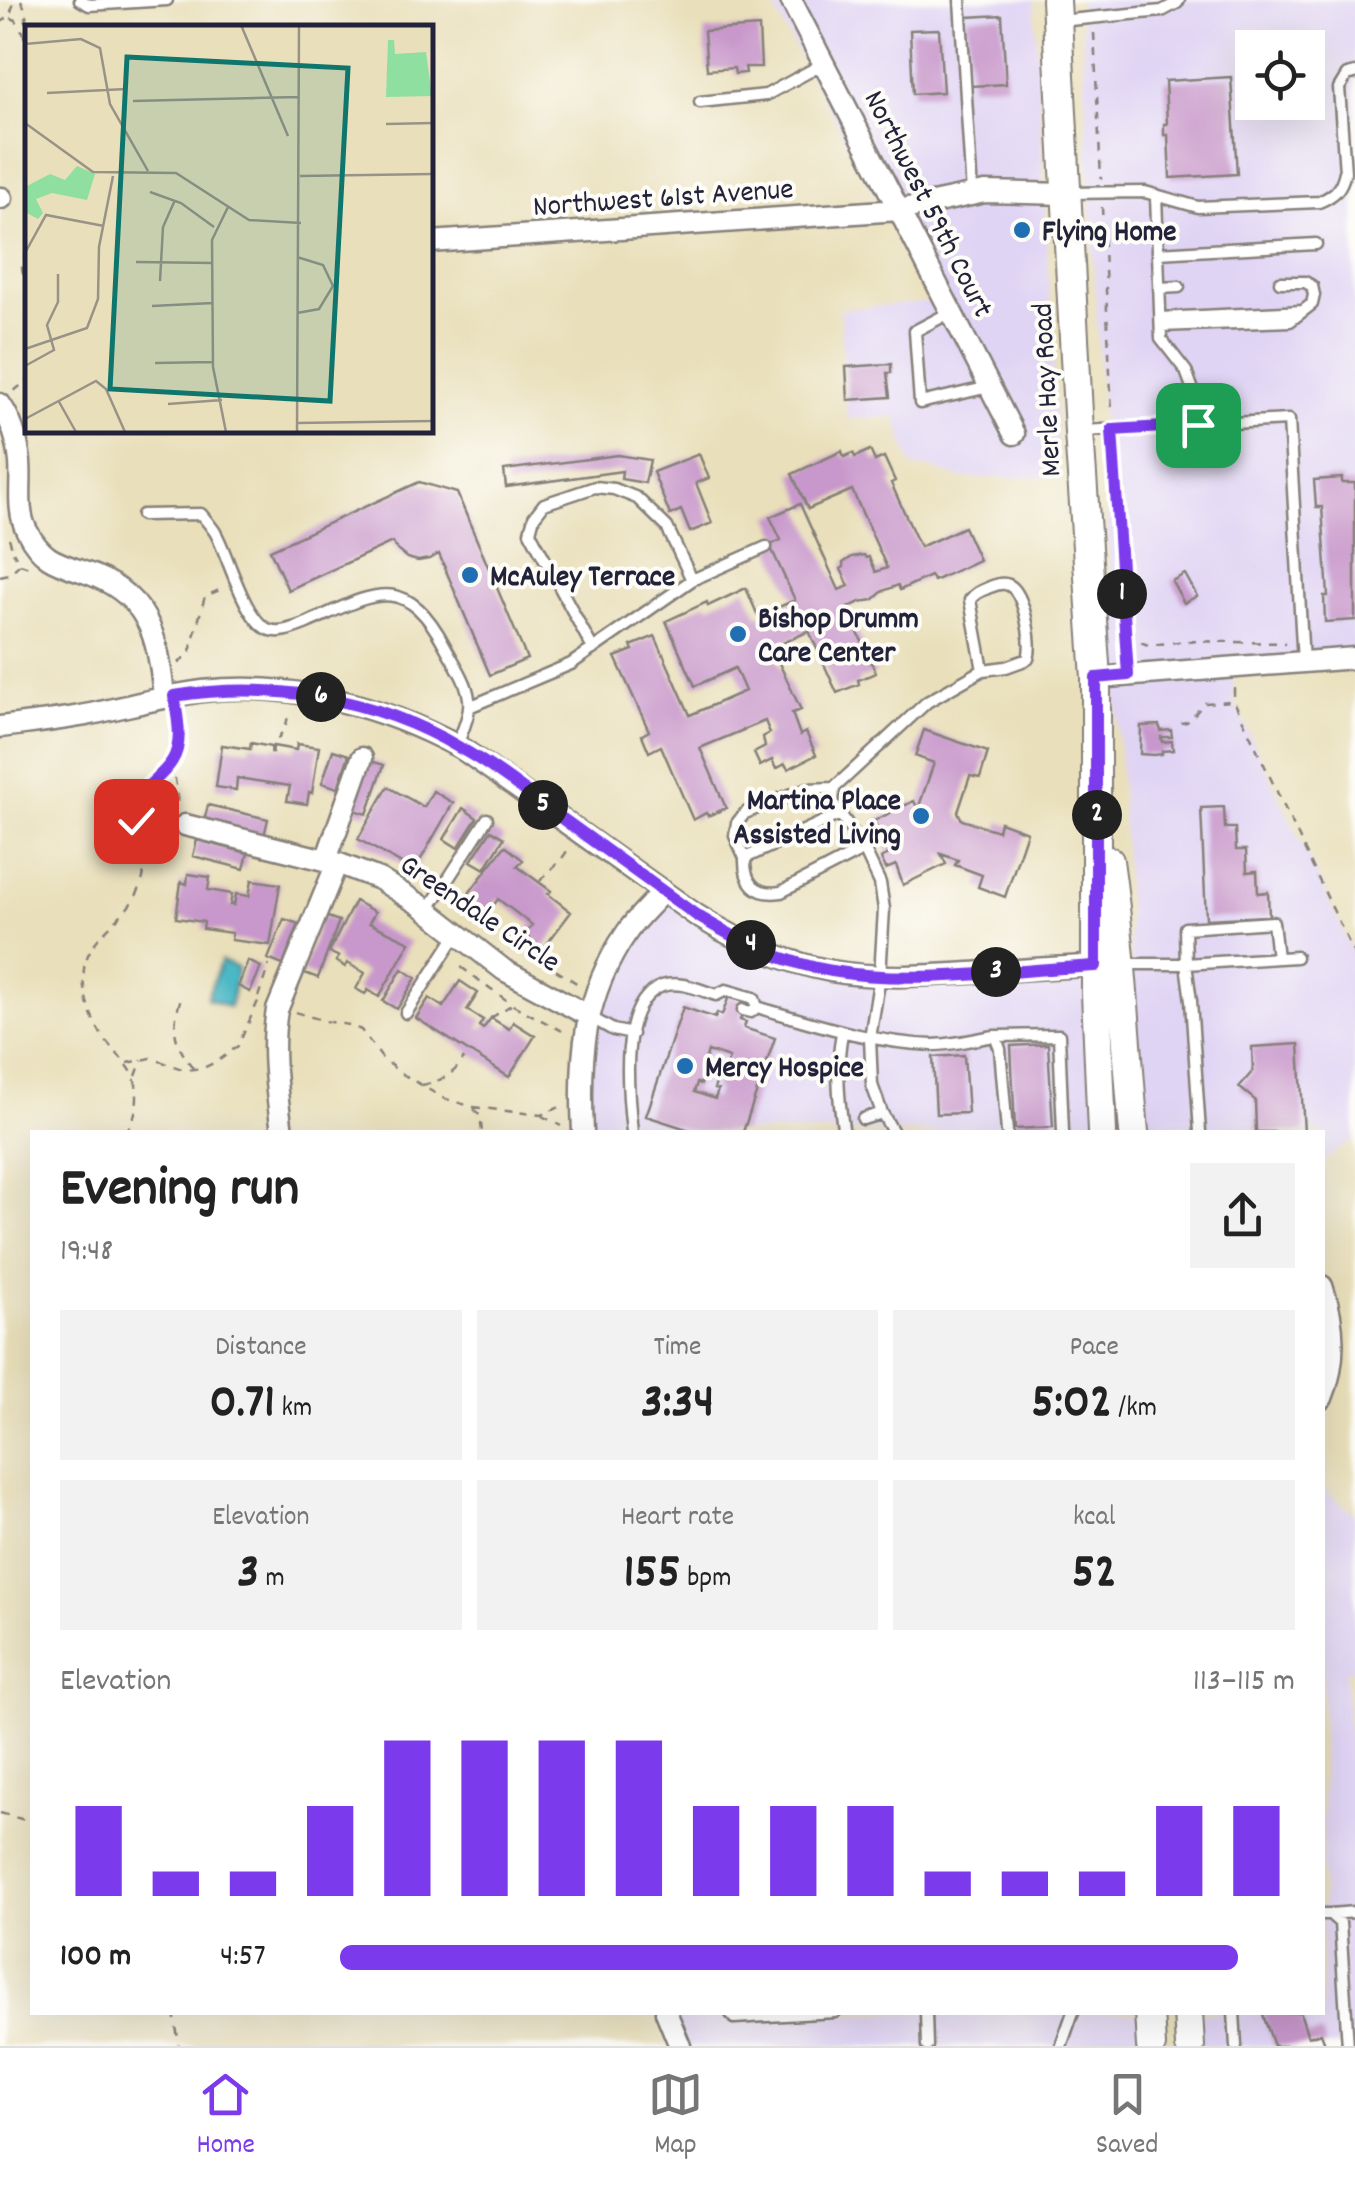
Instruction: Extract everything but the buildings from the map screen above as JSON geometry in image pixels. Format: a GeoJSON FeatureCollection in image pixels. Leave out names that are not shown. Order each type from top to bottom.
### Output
{"type":"FeatureCollection","features":[{"type":"Feature","properties":{"kind":"main road","name":"Merle Hay Road"},"geometry":{"type":"LineString","coordinates":[[1057,10],[1096,678],[1097,776],[1108,965],[1102,1130]]}},
{"type":"Feature","properties":{"kind":"main road","name":"Merle Hay Road"},"geometry":{"type":"LineString","coordinates":[[1108,965],[1134,1130]]}},
{"type":"Feature","properties":{"kind":"main road"},"geometry":{"type":"LineString","coordinates":[[1149,2015],[1151,2046]]}},
{"type":"Feature","properties":{"kind":"main road"},"geometry":{"type":"LineString","coordinates":[[1188,2015],[1190,2046]]}},
{"type":"Feature","properties":{"kind":"street","name":"Northwest 59th Court"},"geometry":{"type":"LineString","coordinates":[[792,0],[1014,434]]}},
{"type":"Feature","properties":{"kind":"street","name":"Northwest 61st Avenue"},"geometry":{"type":"LineString","coordinates":[[432,242],[900,210],[984,192],[1066,194]]}},
{"type":"Feature","properties":{"kind":"street"},"geometry":{"type":"LineString","coordinates":[[0,404],[15,436],[25,528],[42,552],[60,565],[114,585],[138,606],[154,634],[169,696]]}},
{"type":"Feature","properties":{"kind":"street"},"geometry":{"type":"LineString","coordinates":[[1096,678],[1355,658]]}},
{"type":"Feature","properties":{"kind":"street"},"geometry":{"type":"LineString","coordinates":[[0,728],[206,691],[273,691],[333,699],[392,716],[457,746],[728,934],[796,963],[880,976],[1108,965]]}},
{"type":"Feature","properties":{"kind":"street"},"geometry":{"type":"LineString","coordinates":[[282,1130],[273,1032],[278,1006],[332,861],[362,758]]}},
{"type":"Feature","properties":{"kind":"street","name":"Greendale Circle"},"geometry":{"type":"LineString","coordinates":[[185,824],[332,861],[379,879],[428,910],[504,970],[589,1016]]}},
{"type":"Feature","properties":{"kind":"street"},"geometry":{"type":"LineString","coordinates":[[583,1130],[582,1048],[602,975],[628,930],[664,891]]}},
{"type":"Feature","properties":{"kind":"street"},"geometry":{"type":"LineString","coordinates":[[1325,1298],[1332,1325],[1327,1363]]}},
{"type":"Feature","properties":{"kind":"street"},"geometry":{"type":"LineString","coordinates":[[667,2015],[680,2046]]}},
{"type":"Feature","properties":{"kind":"lane"},"geometry":{"type":"LineString","coordinates":[[80,0],[89,5],[167,0]]}},
{"type":"Feature","properties":{"kind":"lane"},"geometry":{"type":"LineString","coordinates":[[960,0],[972,195]]}},
{"type":"Feature","properties":{"kind":"lane"},"geometry":{"type":"LineString","coordinates":[[1057,10],[1162,10],[1178,0]]}},
{"type":"Feature","properties":{"kind":"lane"},"geometry":{"type":"LineString","coordinates":[[700,102],[766,94],[824,64]]}},
{"type":"Feature","properties":{"kind":"lane"},"geometry":{"type":"LineString","coordinates":[[1066,194],[1138,192],[1198,208],[1320,202],[1342,186],[1345,172],[1339,88],[1347,75],[1355,73]]}},
{"type":"Feature","properties":{"kind":"lane"},"geometry":{"type":"LineString","coordinates":[[1156,195],[1162,339],[1186,371],[1198,425]]}},
{"type":"Feature","properties":{"kind":"lane"},"geometry":{"type":"LineString","coordinates":[[1158,252],[1316,244]]}},
{"type":"Feature","properties":{"kind":"lane"},"geometry":{"type":"LineString","coordinates":[[1161,322],[1304,311],[1312,304],[1312,286],[1305,282],[1280,282]]}},
{"type":"Feature","properties":{"kind":"lane"},"geometry":{"type":"LineString","coordinates":[[1159,288],[1178,287]]}},
{"type":"Feature","properties":{"kind":"lane"},"geometry":{"type":"LineString","coordinates":[[952,312],[915,331],[920,403],[990,386]]}},
{"type":"Feature","properties":{"kind":"lane"},"geometry":{"type":"LineString","coordinates":[[1079,432],[1290,420],[1303,662]]}},
{"type":"Feature","properties":{"kind":"lane"},"geometry":{"type":"LineString","coordinates":[[593,650],[530,532],[534,517],[544,504],[595,487],[637,498],[667,527],[692,580]]}},
{"type":"Feature","properties":{"kind":"lane"},"geometry":{"type":"LineString","coordinates":[[142,515],[201,514],[215,532],[254,619],[270,630],[290,630],[370,596],[406,598],[436,628],[465,683],[470,706],[457,746]]}},
{"type":"Feature","properties":{"kind":"lane"},"geometry":{"type":"LineString","coordinates":[[470,706],[572,664],[692,580],[766,546]]}},
{"type":"Feature","properties":{"kind":"lane"},"geometry":{"type":"LineString","coordinates":[[892,1130],[872,1085],[870,1038],[880,976],[884,909],[880,883],[864,849],[832,803],[834,788],[927,702],[983,670],[1023,662],[1031,653],[1021,602],[1008,584],[998,583],[970,600],[983,670]]}},
{"type":"Feature","properties":{"kind":"lane"},"geometry":{"type":"LineString","coordinates":[[834,788],[805,789],[745,812],[734,836],[745,858],[744,874],[752,886],[768,894],[780,892],[864,849]]}},
{"type":"Feature","properties":{"kind":"lane"},"geometry":{"type":"LineString","coordinates":[[745,858],[840,814]]}},
{"type":"Feature","properties":{"kind":"lane"},"geometry":{"type":"LineString","coordinates":[[428,910],[487,819]]}},
{"type":"Feature","properties":{"kind":"lane"},"geometry":{"type":"LineString","coordinates":[[1200,1130],[1185,928],[1274,922],[1277,958]]}},
{"type":"Feature","properties":{"kind":"lane"},"geometry":{"type":"LineString","coordinates":[[406,1013],[458,932]]}},
{"type":"Feature","properties":{"kind":"lane"},"geometry":{"type":"LineString","coordinates":[[1108,965],[1296,956]]}},
{"type":"Feature","properties":{"kind":"lane"},"geometry":{"type":"LineString","coordinates":[[632,1130],[628,1054],[642,1001],[662,986],[681,984],[716,995],[726,990],[754,998],[757,1007]]}},
{"type":"Feature","properties":{"kind":"lane"},"geometry":{"type":"LineString","coordinates":[[716,995],[726,1005]]}},
{"type":"Feature","properties":{"kind":"lane"},"geometry":{"type":"LineString","coordinates":[[743,1010],[751,1012],[757,1007]]}},
{"type":"Feature","properties":{"kind":"lane"},"geometry":{"type":"LineString","coordinates":[[757,1007],[842,1033],[936,1045],[996,1036],[1059,1035],[1062,1130]]}},
{"type":"Feature","properties":{"kind":"lane"},"geometry":{"type":"LineString","coordinates":[[589,1016],[613,1030],[632,1034]]}},
{"type":"Feature","properties":{"kind":"lane"},"geometry":{"type":"LineString","coordinates":[[842,1033],[837,1060],[842,1128]]}},
{"type":"Feature","properties":{"kind":"lane"},"geometry":{"type":"LineString","coordinates":[[996,1036],[1008,1130]]}},
{"type":"Feature","properties":{"kind":"lane"},"geometry":{"type":"LineString","coordinates":[[863,1119],[882,1113]]}},
{"type":"Feature","properties":{"kind":"lane"},"geometry":{"type":"LineString","coordinates":[[1326,1914],[1355,1912]]}},
{"type":"Feature","properties":{"kind":"lane"},"geometry":{"type":"LineString","coordinates":[[1326,1914],[1340,1924],[1348,2046]]}},
{"type":"Feature","properties":{"kind":"lane"},"geometry":{"type":"LineString","coordinates":[[732,2015],[784,2015]]}},
{"type":"Feature","properties":{"kind":"lane"},"geometry":{"type":"LineString","coordinates":[[926,2015],[928,2046]]}},
{"type":"Feature","properties":{"kind":"lane"},"geometry":{"type":"LineString","coordinates":[[1060,2046],[1072,2015]]}},
{"type":"Feature","properties":{"kind":"lane"},"geometry":{"type":"LineString","coordinates":[[1234,2015],[1236,2046]]}},
{"type":"Feature","properties":{"kind":"path"},"geometry":{"type":"LineString","coordinates":[[0,24],[18,0],[27,13],[23,32]]}},
{"type":"Feature","properties":{"kind":"path"},"geometry":{"type":"LineString","coordinates":[[8,17],[16,20],[25,40]]}},
{"type":"Feature","properties":{"kind":"path"},"geometry":{"type":"LineString","coordinates":[[25,256],[22,267],[25,279]]}},
{"type":"Feature","properties":{"kind":"path"},"geometry":{"type":"LineString","coordinates":[[1110,382],[1128,675]]}},
{"type":"Feature","properties":{"kind":"path"},"geometry":{"type":"LineString","coordinates":[[30,535],[13,551],[20,564],[37,569]]}},
{"type":"Feature","properties":{"kind":"path"},"geometry":{"type":"LineString","coordinates":[[0,576],[20,564]]}},
{"type":"Feature","properties":{"kind":"path"},"geometry":{"type":"LineString","coordinates":[[162,672],[170,670],[190,652],[205,596],[238,584]]}},
{"type":"Feature","properties":{"kind":"path"},"geometry":{"type":"LineString","coordinates":[[1125,636],[1148,645],[1232,642],[1234,701],[1355,956]]}},
{"type":"Feature","properties":{"kind":"path"},"geometry":{"type":"LineString","coordinates":[[126,1130],[133,1123],[136,1109],[136,1077],[102,1035],[89,1008],[84,966],[92,944],[131,904],[142,883],[145,865],[135,808],[139,795],[172,761],[178,747],[177,716],[169,696]]}},
{"type":"Feature","properties":{"kind":"path"},"geometry":{"type":"LineString","coordinates":[[1181,723],[1187,722],[1205,703],[1234,701]]}},
{"type":"Feature","properties":{"kind":"path"},"geometry":{"type":"LineString","coordinates":[[271,754],[272,744],[285,730],[288,715]]}},
{"type":"Feature","properties":{"kind":"path"},"geometry":{"type":"LineString","coordinates":[[172,761],[178,797],[175,816],[185,824]]}},
{"type":"Feature","properties":{"kind":"path"},"geometry":{"type":"LineString","coordinates":[[540,880],[567,851]]}},
{"type":"Feature","properties":{"kind":"path"},"geometry":{"type":"LineString","coordinates":[[465,906],[522,949],[578,984]]}},
{"type":"Feature","properties":{"kind":"path"},"geometry":{"type":"LineString","coordinates":[[127,1064],[151,1058],[184,1070],[218,1062],[238,1046],[269,965]]}},
{"type":"Feature","properties":{"kind":"path"},"geometry":{"type":"LineString","coordinates":[[460,968],[513,1005],[564,1032]]}},
{"type":"Feature","properties":{"kind":"path"},"geometry":{"type":"LineString","coordinates":[[258,998],[325,1022],[361,1030],[382,1058],[442,1098],[473,1108],[540,1115],[561,1126]]}},
{"type":"Feature","properties":{"kind":"path"},"geometry":{"type":"LineString","coordinates":[[180,1002],[174,1027],[176,1039],[194,1069]]}},
{"type":"Feature","properties":{"kind":"path"},"geometry":{"type":"LineString","coordinates":[[491,1018],[513,1005]]}},
{"type":"Feature","properties":{"kind":"path"},"geometry":{"type":"LineString","coordinates":[[420,1086],[448,1076],[464,1058]]}},
{"type":"Feature","properties":{"kind":"path"},"geometry":{"type":"LineString","coordinates":[[136,1077],[143,1059]]}},
{"type":"Feature","properties":{"kind":"path"},"geometry":{"type":"LineString","coordinates":[[540,1115],[560,1106]]}},
{"type":"Feature","properties":{"kind":"path"},"geometry":{"type":"LineString","coordinates":[[473,1108],[480,1116],[482,1130]]}},
{"type":"Feature","properties":{"kind":"path"},"geometry":{"type":"LineString","coordinates":[[1,1812],[30,1821]]}},
{"type":"Feature","properties":{"kind":"path"},"geometry":{"type":"LineString","coordinates":[[174,2015],[179,2046]]}},
{"type":"Feature","properties":{"kind":"shaded area"},"geometry":{"type":"Polygon","coordinates":[[[794,0],[1034,0],[1059,477],[959,478],[928,467],[912,467],[896,417],[847,419],[840,309],[933,302],[775,10],[794,0]]]}},
{"type":"Feature","properties":{"kind":"shaded area"},"geometry":{"type":"Polygon","coordinates":[[[1080,0],[1355,0],[1355,658],[1233,668],[1234,701],[1355,956],[1355,1139],[1325,1160],[1325,1130],[1142,1130],[1080,0]]]}},
{"type":"Feature","properties":{"kind":"shaded area"},"geometry":{"type":"Polygon","coordinates":[[[664,891],[697,915],[832,971],[1096,966],[1104,1130],[583,1130],[602,975],[664,891]]]}},
{"type":"Feature","properties":{"kind":"shaded area"},"geometry":{"type":"Polygon","coordinates":[[[1325,1490],[1355,1515],[1355,1670],[1345,1671],[1355,1828],[1355,2046],[1190,2046],[1188,2015],[1325,2015],[1325,1490]]]}},
{"type":"Feature","properties":{"kind":"shaded area"},"geometry":{"type":"Polygon","coordinates":[[[667,2015],[1149,2015],[1151,2046],[680,2046],[667,2015]]]}},
{"type":"Feature","properties":{"kind":"water"},"geometry":{"type":"Polygon","coordinates":[[[221,961],[238,968],[229,1007],[207,998],[221,961]]]}},
{"type":"Feature","properties":{"kind":"place","name":"Flying Home"},"geometry":{"type":"Point","coordinates":[1022,230]}},
{"type":"Feature","properties":{"kind":"place","name":"McAuley Terrace"},"geometry":{"type":"Point","coordinates":[470,575]}},
{"type":"Feature","properties":{"kind":"place","name":"Bishop Drumm Care Center"},"geometry":{"type":"Point","coordinates":[738,634]}},
{"type":"Feature","properties":{"kind":"place","name":"Martina Place Assisted Living"},"geometry":{"type":"Point","coordinates":[921,816]}},
{"type":"Feature","properties":{"kind":"place","name":"Mercy Hospice"},"geometry":{"type":"Point","coordinates":[685,1066]}},
{"type":"Feature","properties":{"kind":"route"},"geometry":{"type":"LineString","coordinates":[[136,821],[139,795],[172,761],[178,747],[174,696],[206,691],[288,692],[378,711],[457,746],[696,915],[728,934],[796,963],[832,971],[905,977],[1096,966],[1096,678],[1128,675],[1112,430],[1198,425]]}}]}
